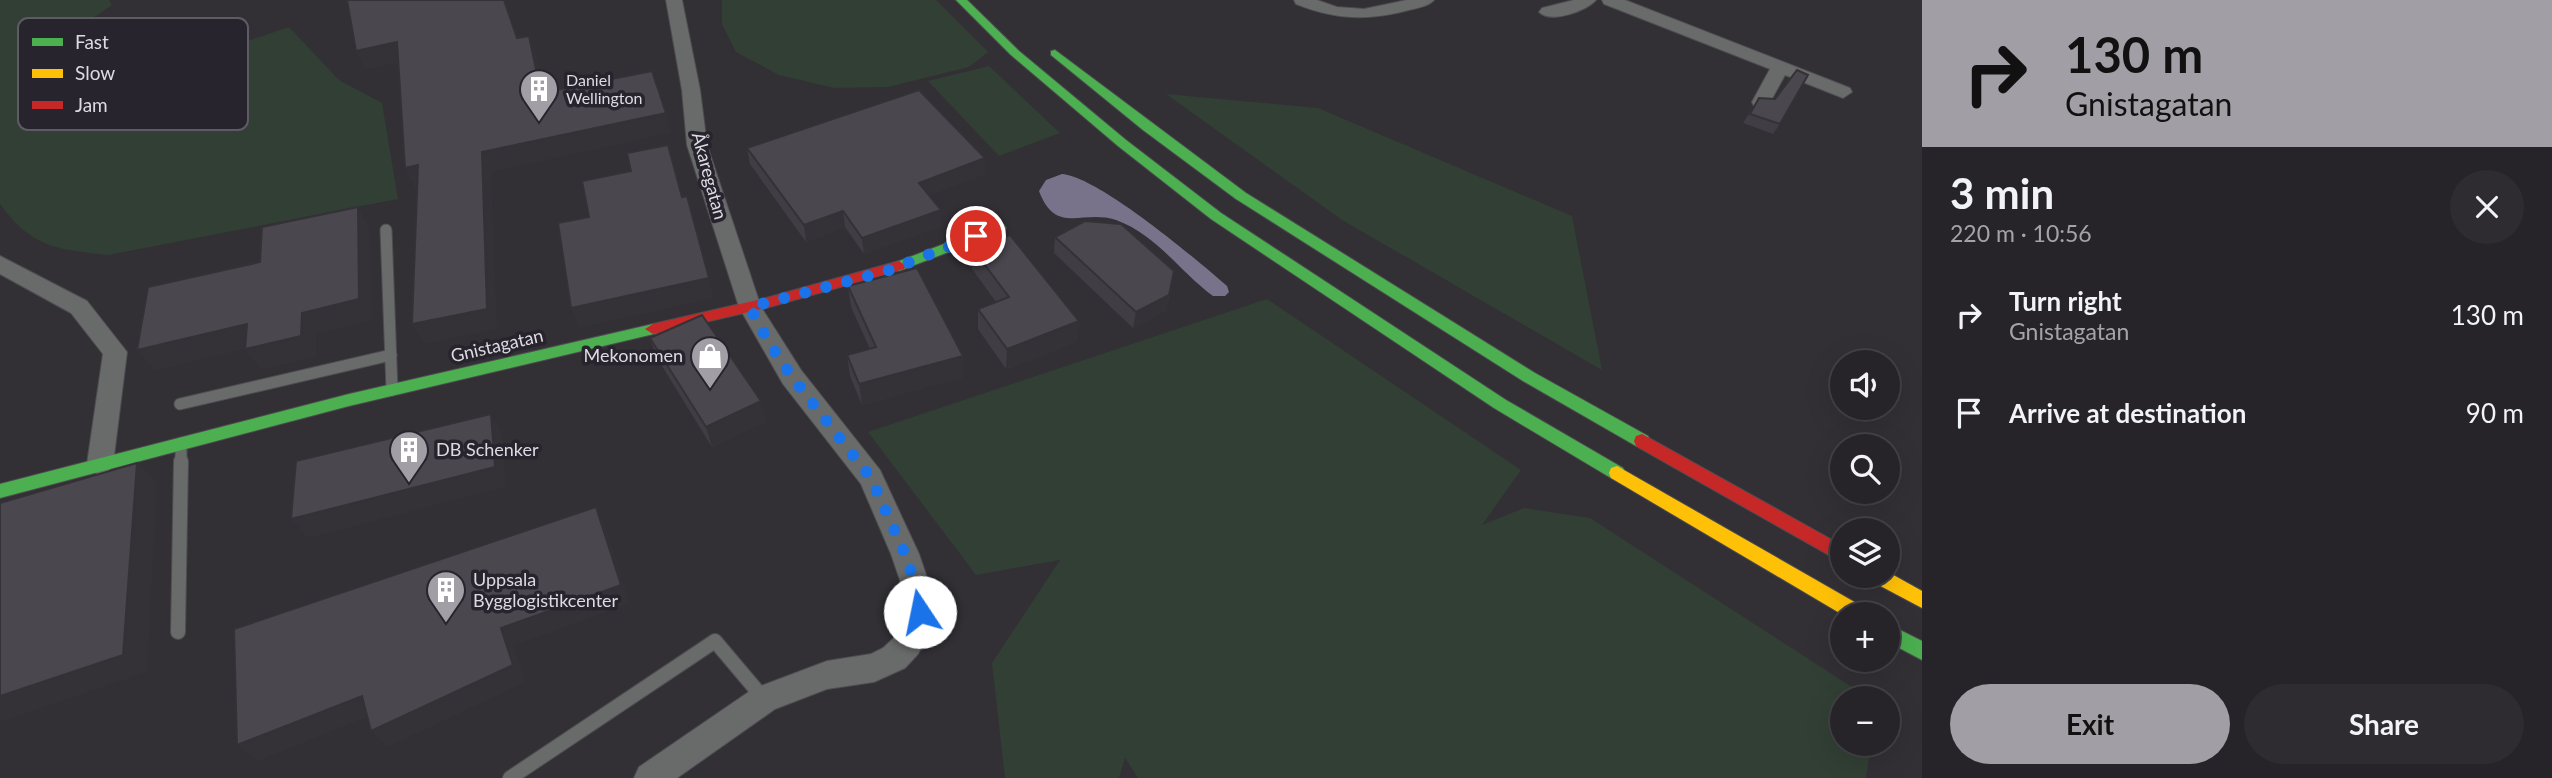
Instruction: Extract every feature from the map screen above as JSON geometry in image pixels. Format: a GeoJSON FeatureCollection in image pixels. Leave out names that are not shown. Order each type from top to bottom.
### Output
{"type":"FeatureCollection","features":[{"type":"Feature","properties":{"kind":"main road"},"geometry":{"type":"LineString","coordinates":[[961,0],[1015,53],[1122,143],[1216,216],[1500,404],[1838,602]]}},
{"type":"Feature","properties":{"kind":"main road"},"geometry":{"type":"LineString","coordinates":[[1044,44],[1147,127],[1241,196],[1529,377],[1830,548]]}},
{"type":"Feature","properties":{"kind":"main road","name":"Gnistagatan"},"geometry":{"type":"LineString","coordinates":[[0,491],[392,390],[750,307],[887,271],[999,228]]}},
{"type":"Feature","properties":{"kind":"main road"},"geometry":{"type":"LineString","coordinates":[[1900,588],[1922,600]]}},
{"type":"Feature","properties":{"kind":"main road"},"geometry":{"type":"LineString","coordinates":[[1900,639],[1922,651]]}},
{"type":"Feature","properties":{"kind":"street","name":"Åkaregatan"},"geometry":{"type":"LineString","coordinates":[[650,778],[764,699],[827,675],[874,668],[894,659],[916,630],[920,612],[917,589],[905,554],[871,478],[792,377],[750,307],[697,145],[691,90],[674,0]]}},
{"type":"Feature","properties":{"kind":"street"},"geometry":{"type":"LineString","coordinates":[[1302,0],[1343,13],[1365,16],[1426,0]]}},
{"type":"Feature","properties":{"kind":"street"},"geometry":{"type":"LineString","coordinates":[[1548,12],[1569,9],[1588,0]]}},
{"type":"Feature","properties":{"kind":"street"},"geometry":{"type":"LineString","coordinates":[[1610,0],[1843,92]]}},
{"type":"Feature","properties":{"kind":"street"},"geometry":{"type":"LineString","coordinates":[[1760,102],[1780,67]]}},
{"type":"Feature","properties":{"kind":"street"},"geometry":{"type":"LineString","coordinates":[[0,264],[79,307],[115,352],[100,464]]}},
{"type":"Feature","properties":{"kind":"lane"},"geometry":{"type":"LineString","coordinates":[[386,230],[392,390]]}},
{"type":"Feature","properties":{"kind":"lane"},"geometry":{"type":"LineString","coordinates":[[180,404],[391,355]]}},
{"type":"Feature","properties":{"kind":"lane"},"geometry":{"type":"LineString","coordinates":[[178,632],[181,443]]}},
{"type":"Feature","properties":{"kind":"lane"},"geometry":{"type":"LineString","coordinates":[[510,778],[715,641],[764,699]]}},
{"type":"Feature","properties":{"kind":"green space"},"geometry":{"type":"Polygon","coordinates":[[[0,0],[109,0],[112,5],[93,18],[18,18],[18,130],[248,130],[248,41],[289,27],[339,80],[382,103],[398,199],[108,255],[46,244],[23,230],[0,204],[0,0]]]}},
{"type":"Feature","properties":{"kind":"green space"},"geometry":{"type":"Polygon","coordinates":[[[722,0],[936,0],[988,52],[969,67],[888,87],[834,88],[779,75],[736,52],[722,24],[722,0]]]}},
{"type":"Feature","properties":{"kind":"green space"},"geometry":{"type":"Polygon","coordinates":[[[989,66],[1060,133],[999,156],[928,81],[989,66]]]}},
{"type":"Feature","properties":{"kind":"green space"},"geometry":{"type":"Polygon","coordinates":[[[1166,94],[1318,108],[1572,216],[1602,370],[1342,220],[1166,94]]]}},
{"type":"Feature","properties":{"kind":"green space"},"geometry":{"type":"Polygon","coordinates":[[[1267,299],[1521,470],[1482,525],[1524,508],[1590,518],[1850,686],[1830,686],[1830,756],[1869,756],[1866,778],[1138,778],[1125,758],[1119,778],[1005,778],[992,663],[1060,560],[976,575],[868,432],[1267,299]]]}},
{"type":"Feature","properties":{"kind":"shaded area"},"geometry":{"type":"Polygon","coordinates":[[[1062,174],[1099,189],[1147,221],[1227,286],[1229,292],[1225,296],[1213,296],[1156,244],[1116,220],[1104,217],[1062,217],[1053,213],[1039,191],[1046,180],[1062,174]]]}},
{"type":"Feature","properties":{"kind":"building"},"geometry":{"type":"Polygon","coordinates":[[[347,0],[504,0],[517,38],[529,36],[541,93],[652,71],[666,113],[482,152],[487,309],[412,324],[418,165],[405,168],[397,42],[356,51],[347,0]]]}},
{"type":"Feature","properties":{"kind":"building"},"geometry":{"type":"Polygon","coordinates":[[[1797,70],[1808,75],[1780,124],[1750,114],[1759,98],[1775,99],[1797,70]]]}},
{"type":"Feature","properties":{"kind":"building"},"geometry":{"type":"Polygon","coordinates":[[[919,90],[985,158],[919,183],[941,210],[862,238],[843,211],[804,225],[747,148],[919,90]]]}},
{"type":"Feature","properties":{"kind":"building"},"geometry":{"type":"Polygon","coordinates":[[[668,145],[682,197],[687,196],[709,278],[571,308],[558,223],[589,217],[582,181],[631,171],[627,153],[668,145]]]}},
{"type":"Feature","properties":{"kind":"building"},"geometry":{"type":"Polygon","coordinates":[[[358,207],[359,299],[302,313],[301,336],[245,349],[247,324],[137,350],[148,287],[260,262],[262,227],[358,207]]]}},
{"type":"Feature","properties":{"kind":"building"},"geometry":{"type":"Polygon","coordinates":[[[1085,221],[1121,224],[1174,271],[1169,295],[1136,312],[1055,237],[1085,221]]]}},
{"type":"Feature","properties":{"kind":"building"},"geometry":{"type":"Polygon","coordinates":[[[1010,235],[1079,321],[1007,349],[978,309],[1009,297],[972,248],[1010,235]]]}},
{"type":"Feature","properties":{"kind":"building"},"geometry":{"type":"Polygon","coordinates":[[[917,268],[963,356],[859,384],[847,355],[876,347],[848,286],[917,268]]]}},
{"type":"Feature","properties":{"kind":"building","name":"Mekonomen"},"geometry":{"type":"Polygon","coordinates":[[[702,315],[761,401],[706,427],[650,338],[702,315]]]}},
{"type":"Feature","properties":{"kind":"building"},"geometry":{"type":"Polygon","coordinates":[[[491,414],[495,467],[291,519],[296,461],[491,414]]]}},
{"type":"Feature","properties":{"kind":"building"},"geometry":{"type":"Polygon","coordinates":[[[137,463],[123,655],[0,696],[0,503],[137,463]]]}},
{"type":"Feature","properties":{"kind":"building","name":"Uppsala Bygglogistikcenter"},"geometry":{"type":"Polygon","coordinates":[[[596,507],[621,585],[501,628],[513,665],[371,731],[362,696],[237,745],[234,629],[596,507]]]}},
{"type":"Feature","properties":{"kind":"traffic: fast"},"geometry":{"type":"LineString","coordinates":[[961,0],[1015,53],[1122,143],[1216,216],[1500,404],[1617,473]]}},
{"type":"Feature","properties":{"kind":"traffic: fast"},"geometry":{"type":"LineString","coordinates":[[1055,53],[1147,127],[1241,196],[1529,377],[1642,441]]}},
{"type":"Feature","properties":{"kind":"traffic: fast"},"geometry":{"type":"LineString","coordinates":[[899,266],[999,228]]}},
{"type":"Feature","properties":{"kind":"traffic: fast"},"geometry":{"type":"LineString","coordinates":[[0,491],[349,400],[653,329]]}},
{"type":"Feature","properties":{"kind":"traffic: fast"},"geometry":{"type":"LineString","coordinates":[[1900,639],[1922,651]]}},
{"type":"Feature","properties":{"kind":"traffic: slow"},"geometry":{"type":"LineString","coordinates":[[1617,473],[1837,602]]}},
{"type":"Feature","properties":{"kind":"traffic: slow"},"geometry":{"type":"LineString","coordinates":[[1900,588],[1922,600]]}},
{"type":"Feature","properties":{"kind":"traffic: jam"},"geometry":{"type":"LineString","coordinates":[[653,329],[766,303],[899,266]]}},
{"type":"Feature","properties":{"kind":"traffic: jam"},"geometry":{"type":"LineString","coordinates":[[1642,441],[1830,548]]}},
{"type":"Feature","properties":{"kind":"place","name":"Daniel Wellington"},"geometry":{"type":"Point","coordinates":[539,123]}},
{"type":"Feature","properties":{"kind":"place","name":"Mekonomen"},"geometry":{"type":"Point","coordinates":[710,390]}},
{"type":"Feature","properties":{"kind":"place","name":"DB Schenker"},"geometry":{"type":"Point","coordinates":[409,484]}},
{"type":"Feature","properties":{"kind":"place","name":"Uppsala Bygglogistikcenter"},"geometry":{"type":"Point","coordinates":[446,624]}},
{"type":"Feature","properties":{"kind":"route"},"geometry":{"type":"LineString","coordinates":[[920,612],[917,589],[905,554],[871,478],[792,377],[750,307],[887,271],[976,236]]}}]}
